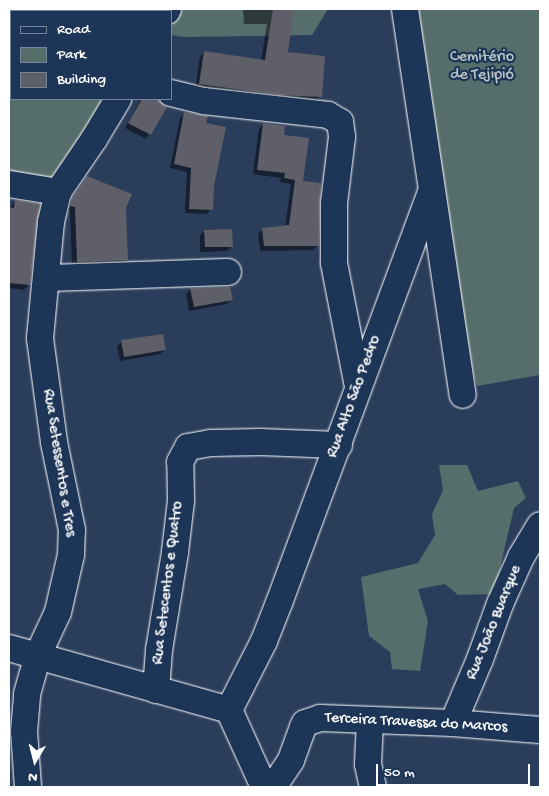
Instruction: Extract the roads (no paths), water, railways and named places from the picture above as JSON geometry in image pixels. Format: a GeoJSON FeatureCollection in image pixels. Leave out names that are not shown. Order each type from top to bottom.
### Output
{"type":"FeatureCollection","features":[{"type":"Feature","properties":{"kind":"street"},"geometry":{"type":"LineString","coordinates":[[405,9],[463,395]]}},
{"type":"Feature","properties":{"kind":"street"},"geometry":{"type":"LineString","coordinates":[[172,93],[204,101],[328,115],[340,122],[342,137],[334,203],[334,263],[358,387]]}},
{"type":"Feature","properties":{"kind":"street"},"geometry":{"type":"LineString","coordinates":[[9,184],[58,192],[117,100]]}},
{"type":"Feature","properties":{"kind":"street","name":"Rua Setessentos e Tres"},"geometry":{"type":"LineString","coordinates":[[28,787],[24,730],[27,694],[38,655],[58,612],[71,555],[72,530],[54,442],[40,338],[41,308],[47,278],[51,222],[58,192]]}},
{"type":"Feature","properties":{"kind":"street","name":"Rua Alto São Pedro"},"geometry":{"type":"LineString","coordinates":[[229,710],[264,642],[339,445],[358,387],[431,192]]}},
{"type":"Feature","properties":{"kind":"street"},"geometry":{"type":"LineString","coordinates":[[47,278],[228,272]]}},
{"type":"Feature","properties":{"kind":"street","name":"Rua Setecentos e Quatro"},"geometry":{"type":"LineString","coordinates":[[156,690],[160,642],[178,526],[180,462],[188,447],[211,443],[250,442],[339,445]]}},
{"type":"Feature","properties":{"kind":"street","name":"Rua João Buarque"},"geometry":{"type":"LineString","coordinates":[[453,723],[480,659],[500,604],[521,557],[540,525]]}},
{"type":"Feature","properties":{"kind":"street"},"geometry":{"type":"LineString","coordinates":[[9,648],[229,710],[264,787]]}},
{"type":"Feature","properties":{"kind":"street","name":"Terceira Travessa do Marcos"},"geometry":{"type":"LineString","coordinates":[[273,787],[291,760],[299,734],[306,723],[320,718],[453,723],[540,730]]}},
{"type":"Feature","properties":{"kind":"street"},"geometry":{"type":"LineString","coordinates":[[370,721],[368,764],[373,787]]}},
{"type":"Feature","properties":{"kind":"park label","name":"Cemitério de Tejipió"},"geometry":{"type":"Point","coordinates":[482,67]}}]}
